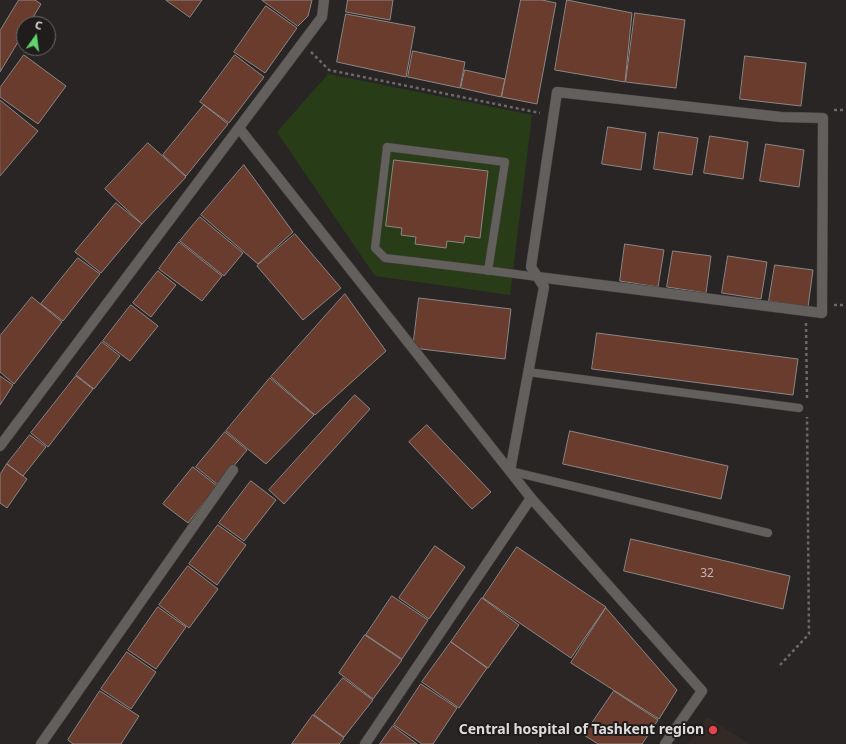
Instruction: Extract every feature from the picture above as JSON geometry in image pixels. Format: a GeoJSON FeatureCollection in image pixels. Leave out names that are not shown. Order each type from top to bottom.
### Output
{"type":"FeatureCollection","features":[{"type":"Feature","properties":{"kind":"street"},"geometry":{"type":"LineString","coordinates":[[0,446],[302,44],[322,16],[324,0]]}},
{"type":"Feature","properties":{"kind":"street"},"geometry":{"type":"LineString","coordinates":[[510,471],[544,287],[531,266],[557,92],[781,117],[823,118],[822,313],[538,277]]}},
{"type":"Feature","properties":{"kind":"street"},"geometry":{"type":"LineString","coordinates":[[239,128],[532,498],[702,691],[665,744]]}},
{"type":"Feature","properties":{"kind":"street"},"geometry":{"type":"LineString","coordinates":[[41,744],[233,470]]}},
{"type":"Feature","properties":{"kind":"street"},"geometry":{"type":"LineString","coordinates":[[365,744],[532,498]]}},
{"type":"Feature","properties":{"kind":"lane"},"geometry":{"type":"LineString","coordinates":[[488,271],[504,162],[387,147],[375,248],[385,258],[488,271],[538,277]]}},
{"type":"Feature","properties":{"kind":"lane"},"geometry":{"type":"LineString","coordinates":[[528,372],[799,408]]}},
{"type":"Feature","properties":{"kind":"lane"},"geometry":{"type":"LineString","coordinates":[[510,471],[768,532]]}},
{"type":"Feature","properties":{"kind":"path"},"geometry":{"type":"LineString","coordinates":[[302,44],[329,70],[553,115]]}},
{"type":"Feature","properties":{"kind":"path"},"geometry":{"type":"LineString","coordinates":[[806,311],[807,401]]}},
{"type":"Feature","properties":{"kind":"path"},"geometry":{"type":"LineString","coordinates":[[780,665],[809,634],[807,416]]}},
{"type":"Feature","properties":{"kind":"shaded area","name":"Central hospital of Tashkent region"},"geometry":{"type":"Polygon","coordinates":[[[707,717],[750,744],[688,744],[707,717]]]}},
{"type":"Feature","properties":{"kind":"green space"},"geometry":{"type":"Polygon","coordinates":[[[328,74],[532,115],[510,295],[375,276],[277,132],[328,74]]]}},
{"type":"Feature","properties":{"kind":"building"},"geometry":{"type":"Polygon","coordinates":[[[19,0],[35,0],[41,4],[34,16],[16,16],[16,45],[0,72],[0,31],[19,0]]]}},
{"type":"Feature","properties":{"kind":"building"},"geometry":{"type":"Polygon","coordinates":[[[166,0],[202,0],[190,17],[166,0]]]}},
{"type":"Feature","properties":{"kind":"building"},"geometry":{"type":"Polygon","coordinates":[[[262,0],[312,0],[308,16],[298,26],[262,0]]]}},
{"type":"Feature","properties":{"kind":"building"},"geometry":{"type":"Polygon","coordinates":[[[348,0],[393,0],[390,20],[346,12],[348,0]]]}},
{"type":"Feature","properties":{"kind":"building"},"geometry":{"type":"Polygon","coordinates":[[[521,0],[542,0],[556,3],[537,104],[502,97],[521,0]]]}},
{"type":"Feature","properties":{"kind":"building"},"geometry":{"type":"Polygon","coordinates":[[[567,0],[632,13],[625,82],[555,70],[567,0]]]}},
{"type":"Feature","properties":{"kind":"building"},"geometry":{"type":"Polygon","coordinates":[[[266,6],[297,28],[265,73],[234,52],[266,6]]]}},
{"type":"Feature","properties":{"kind":"building"},"geometry":{"type":"Polygon","coordinates":[[[635,13],[685,20],[676,88],[626,82],[635,13]]]}},
{"type":"Feature","properties":{"kind":"building"},"geometry":{"type":"Polygon","coordinates":[[[346,14],[415,27],[406,77],[337,62],[346,14]]]}},
{"type":"Feature","properties":{"kind":"building"},"geometry":{"type":"Polygon","coordinates":[[[413,51],[465,62],[460,88],[408,77],[413,51]]]}},
{"type":"Feature","properties":{"kind":"building"},"geometry":{"type":"Polygon","coordinates":[[[235,55],[264,77],[229,123],[200,102],[235,55]]]}},
{"type":"Feature","properties":{"kind":"building"},"geometry":{"type":"Polygon","coordinates":[[[23,56],[66,86],[38,124],[0,97],[0,88],[23,56]]]}},
{"type":"Feature","properties":{"kind":"building"},"geometry":{"type":"Polygon","coordinates":[[[745,56],[806,63],[801,106],[740,99],[745,56]]]}},
{"type":"Feature","properties":{"kind":"building"},"geometry":{"type":"Polygon","coordinates":[[[465,70],[505,79],[501,97],[461,88],[465,70]]]}},
{"type":"Feature","properties":{"kind":"building"},"geometry":{"type":"Polygon","coordinates":[[[0,100],[38,131],[0,176],[0,100]]]}},
{"type":"Feature","properties":{"kind":"building"},"geometry":{"type":"Polygon","coordinates":[[[204,105],[228,124],[186,176],[163,155],[204,105]]]}},
{"type":"Feature","properties":{"kind":"building"},"geometry":{"type":"Polygon","coordinates":[[[608,127],[646,133],[641,170],[602,164],[608,127]]]}},
{"type":"Feature","properties":{"kind":"building"},"geometry":{"type":"Polygon","coordinates":[[[659,132],[698,138],[692,175],[654,169],[659,132]]]}},
{"type":"Feature","properties":{"kind":"building"},"geometry":{"type":"Polygon","coordinates":[[[710,136],[748,142],[743,179],[704,173],[710,136]]]}},
{"type":"Feature","properties":{"kind":"building"},"geometry":{"type":"Polygon","coordinates":[[[148,143],[186,177],[142,224],[105,189],[148,143]]]}},
{"type":"Feature","properties":{"kind":"building"},"geometry":{"type":"Polygon","coordinates":[[[766,144],[804,150],[799,187],[760,181],[766,144]]]}},
{"type":"Feature","properties":{"kind":"building"},"geometry":{"type":"Polygon","coordinates":[[[394,160],[488,171],[480,238],[465,236],[464,243],[447,241],[446,248],[415,244],[416,237],[401,235],[402,228],[386,226],[394,160]]]}},
{"type":"Feature","properties":{"kind":"building"},"geometry":{"type":"Polygon","coordinates":[[[244,165],[293,232],[258,264],[201,215],[244,165]]]}},
{"type":"Feature","properties":{"kind":"building"},"geometry":{"type":"Polygon","coordinates":[[[116,203],[142,224],[101,273],[75,252],[116,203]]]}},
{"type":"Feature","properties":{"kind":"building"},"geometry":{"type":"Polygon","coordinates":[[[200,217],[243,253],[224,276],[180,241],[200,217]]]}},
{"type":"Feature","properties":{"kind":"building"},"geometry":{"type":"Polygon","coordinates":[[[295,234],[341,288],[303,320],[257,266],[295,234]]]}},
{"type":"Feature","properties":{"kind":"building"},"geometry":{"type":"Polygon","coordinates":[[[179,242],[222,276],[202,301],[159,269],[179,242]]]}},
{"type":"Feature","properties":{"kind":"building"},"geometry":{"type":"Polygon","coordinates":[[[625,244],[664,250],[658,287],[620,281],[625,244]]]}},
{"type":"Feature","properties":{"kind":"building"},"geometry":{"type":"Polygon","coordinates":[[[673,251],[711,256],[706,293],[667,287],[673,251]]]}},
{"type":"Feature","properties":{"kind":"building"},"geometry":{"type":"Polygon","coordinates":[[[728,256],[767,262],[761,299],[722,293],[728,256]]]}},
{"type":"Feature","properties":{"kind":"building"},"geometry":{"type":"Polygon","coordinates":[[[78,258],[100,274],[63,321],[41,304],[78,258]]]}},
{"type":"Feature","properties":{"kind":"building"},"geometry":{"type":"Polygon","coordinates":[[[775,265],[813,270],[808,307],[769,301],[775,265]]]}},
{"type":"Feature","properties":{"kind":"building"},"geometry":{"type":"Polygon","coordinates":[[[158,271],[176,285],[151,317],[133,303],[158,271]]]}},
{"type":"Feature","properties":{"kind":"building"},"geometry":{"type":"Polygon","coordinates":[[[345,294],[386,351],[315,415],[271,377],[345,294]]]}},
{"type":"Feature","properties":{"kind":"building"},"geometry":{"type":"Polygon","coordinates":[[[32,297],[62,322],[14,384],[0,372],[0,336],[32,297]]]}},
{"type":"Feature","properties":{"kind":"building"},"geometry":{"type":"Polygon","coordinates":[[[419,298],[511,309],[505,359],[413,348],[419,298]]]}},
{"type":"Feature","properties":{"kind":"building"},"geometry":{"type":"Polygon","coordinates":[[[131,305],[158,326],[130,361],[103,341],[131,305]]]}},
{"type":"Feature","properties":{"kind":"building"},"geometry":{"type":"Polygon","coordinates":[[[597,333],[798,359],[793,395],[592,369],[597,333]]]}},
{"type":"Feature","properties":{"kind":"building"},"geometry":{"type":"Polygon","coordinates":[[[102,342],[120,356],[94,389],[76,375],[102,342]]]}},
{"type":"Feature","properties":{"kind":"building"},"geometry":{"type":"Polygon","coordinates":[[[0,376],[13,385],[0,405],[0,376]]]}},
{"type":"Feature","properties":{"kind":"building"},"geometry":{"type":"Polygon","coordinates":[[[76,376],[93,389],[48,447],[31,433],[76,376]]]}},
{"type":"Feature","properties":{"kind":"building"},"geometry":{"type":"Polygon","coordinates":[[[270,378],[314,415],[266,464],[226,431],[270,378]]]}},
{"type":"Feature","properties":{"kind":"building"},"geometry":{"type":"Polygon","coordinates":[[[355,395],[370,409],[284,504],[269,490],[355,395]]]}},
{"type":"Feature","properties":{"kind":"building"},"geometry":{"type":"Polygon","coordinates":[[[427,425],[491,492],[472,509],[409,442],[427,425]]]}},
{"type":"Feature","properties":{"kind":"building"},"geometry":{"type":"Polygon","coordinates":[[[570,431],[728,466],[721,499],[563,464],[570,431]]]}},
{"type":"Feature","properties":{"kind":"building"},"geometry":{"type":"Polygon","coordinates":[[[225,432],[247,450],[218,485],[196,467],[225,432]]]}},
{"type":"Feature","properties":{"kind":"building"},"geometry":{"type":"Polygon","coordinates":[[[30,435],[46,447],[23,476],[7,464],[30,435]]]}},
{"type":"Feature","properties":{"kind":"building"},"geometry":{"type":"Polygon","coordinates":[[[7,464],[27,479],[7,508],[0,503],[0,475],[7,464]]]}},
{"type":"Feature","properties":{"kind":"building"},"geometry":{"type":"Polygon","coordinates":[[[193,467],[217,486],[188,523],[163,504],[193,467]]]}},
{"type":"Feature","properties":{"kind":"building"},"geometry":{"type":"Polygon","coordinates":[[[251,481],[276,500],[244,541],[219,523],[251,481]]]}},
{"type":"Feature","properties":{"kind":"building"},"geometry":{"type":"Polygon","coordinates":[[[218,525],[246,545],[217,585],[189,564],[218,525]]]}},
{"type":"Feature","properties":{"kind":"building"},"geometry":{"type":"Polygon","coordinates":[[[631,539],[790,576],[783,609],[624,571],[631,539]]]}},
{"type":"Feature","properties":{"kind":"building"},"geometry":{"type":"Polygon","coordinates":[[[435,546],[465,567],[429,619],[399,598],[435,546]]]}},
{"type":"Feature","properties":{"kind":"building"},"geometry":{"type":"Polygon","coordinates":[[[517,547],[606,607],[571,658],[483,598],[517,547]]]}},
{"type":"Feature","properties":{"kind":"building"},"geometry":{"type":"Polygon","coordinates":[[[188,566],[218,589],[189,628],[159,605],[188,566]]]}},
{"type":"Feature","properties":{"kind":"building"},"geometry":{"type":"Polygon","coordinates":[[[392,596],[428,620],[402,659],[366,635],[392,596]]]}},
{"type":"Feature","properties":{"kind":"building"},"geometry":{"type":"Polygon","coordinates":[[[482,598],[519,625],[488,668],[451,642],[482,598]]]}},
{"type":"Feature","properties":{"kind":"building"},"geometry":{"type":"Polygon","coordinates":[[[158,607],[186,627],[156,669],[128,650],[158,607]]]}},
{"type":"Feature","properties":{"kind":"building"},"geometry":{"type":"Polygon","coordinates":[[[606,608],[677,690],[659,719],[571,663],[606,608]]]}},
{"type":"Feature","properties":{"kind":"building"},"geometry":{"type":"Polygon","coordinates":[[[365,635],[402,660],[373,699],[339,673],[365,635]]]}},
{"type":"Feature","properties":{"kind":"building"},"geometry":{"type":"Polygon","coordinates":[[[451,642],[487,668],[459,708],[422,682],[451,642]]]}},
{"type":"Feature","properties":{"kind":"building"},"geometry":{"type":"Polygon","coordinates":[[[127,652],[156,672],[131,709],[101,689],[127,652]]]}},
{"type":"Feature","properties":{"kind":"building"},"geometry":{"type":"Polygon","coordinates":[[[343,678],[373,700],[344,737],[314,715],[343,678]]]}},
{"type":"Feature","properties":{"kind":"building"},"geometry":{"type":"Polygon","coordinates":[[[421,684],[457,708],[433,744],[422,744],[394,725],[421,684]]]}},
{"type":"Feature","properties":{"kind":"building"},"geometry":{"type":"Polygon","coordinates":[[[100,691],[139,716],[121,744],[73,744],[68,740],[100,691]]]}},
{"type":"Feature","properties":{"kind":"building"},"geometry":{"type":"Polygon","coordinates":[[[614,691],[658,720],[642,744],[598,744],[584,735],[614,691]]]}},
{"type":"Feature","properties":{"kind":"building"},"geometry":{"type":"Polygon","coordinates":[[[313,715],[344,738],[339,744],[292,744],[313,715]]]}},
{"type":"Feature","properties":{"kind":"building"},"geometry":{"type":"Polygon","coordinates":[[[393,726],[417,744],[380,744],[393,726]]]}},
{"type":"Feature","properties":{"kind":"place","name":"Central hospital of Tashkent region"},"geometry":{"type":"Point","coordinates":[713,730]}}]}
